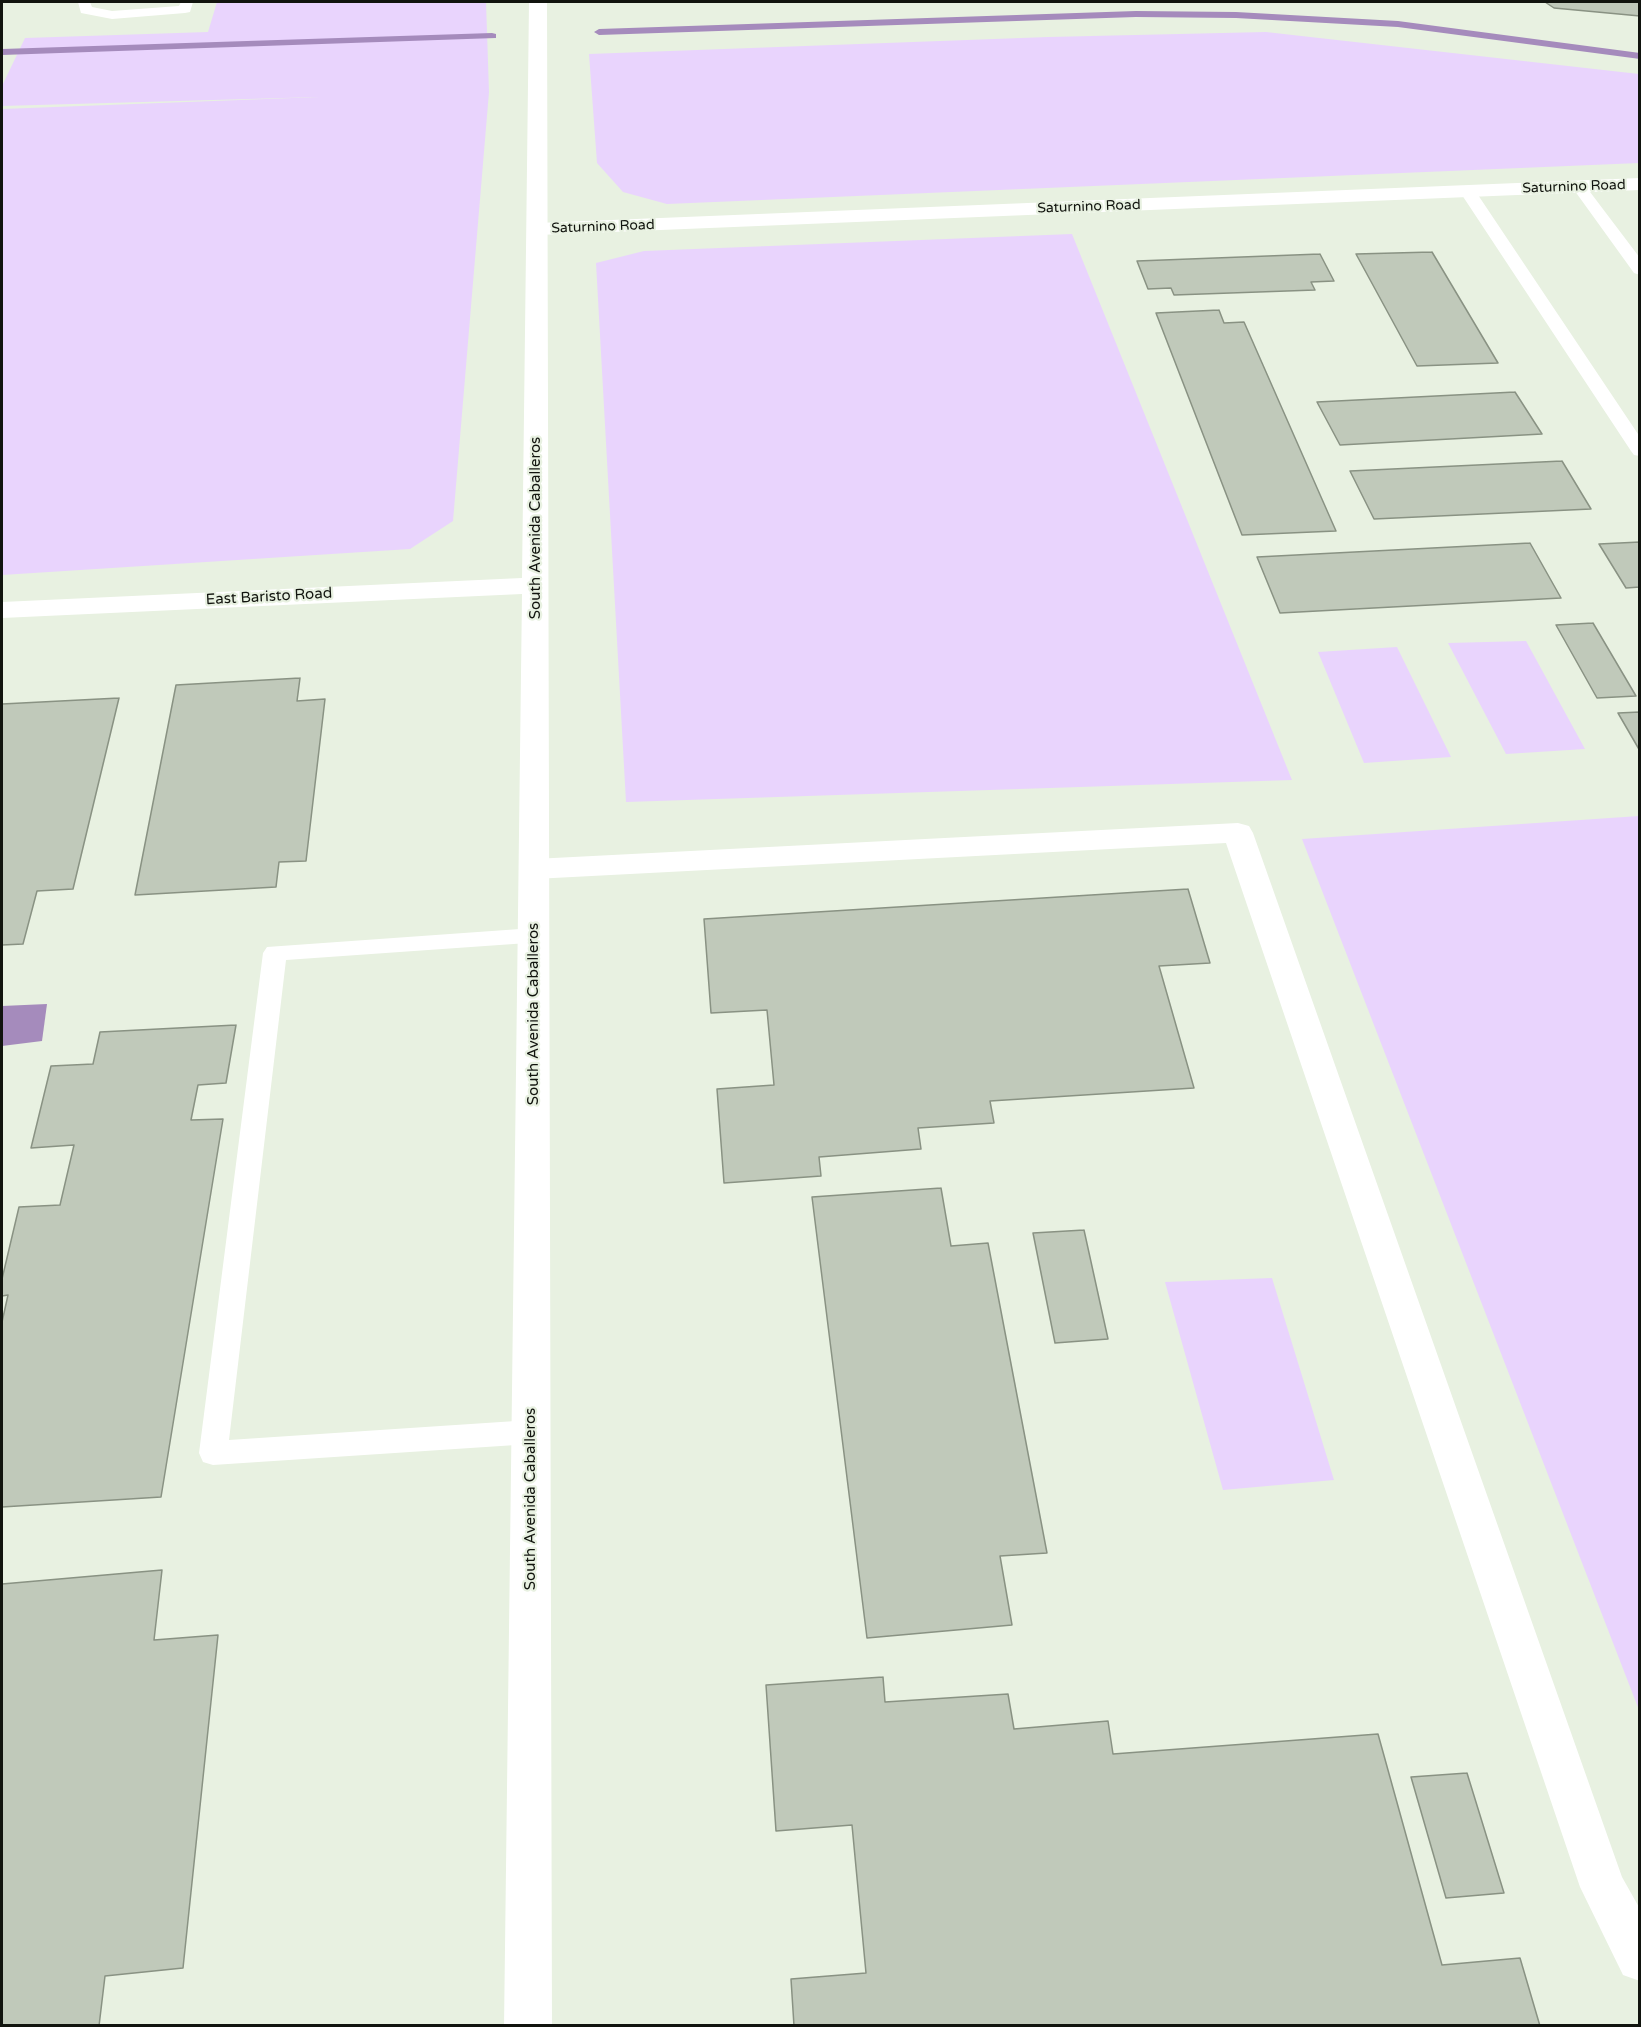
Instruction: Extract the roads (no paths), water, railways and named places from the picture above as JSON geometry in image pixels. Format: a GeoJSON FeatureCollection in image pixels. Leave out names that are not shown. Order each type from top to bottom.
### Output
{"type":"FeatureCollection","features":[{"type":"Feature","properties":{"kind":"street","name":"South Avenida Caballeros"},"geometry":{"type":"LineString","coordinates":[[528,2025],[538,2]]}},
{"type":"Feature","properties":{"kind":"street","name":"Saturnino Road"},"geometry":{"type":"LineString","coordinates":[[538,229],[1640,184]]}},
{"type":"Feature","properties":{"kind":"street","name":"East Baristo Road"},"geometry":{"type":"LineString","coordinates":[[2,610],[536,585]]}},
{"type":"Feature","properties":{"kind":"street"},"geometry":{"type":"LineString","coordinates":[[534,869],[1238,833],[1603,1887],[1640,1958]]}},
{"type":"Feature","properties":{"kind":"lane"},"geometry":{"type":"LineString","coordinates":[[84,2],[86,10],[112,15],[185,9],[187,2]]}},
{"type":"Feature","properties":{"kind":"lane"},"geometry":{"type":"LineString","coordinates":[[1579,187],[1640,270]]}},
{"type":"Feature","properties":{"kind":"lane"},"geometry":{"type":"LineString","coordinates":[[1468,192],[1640,451]]}},
{"type":"Feature","properties":{"kind":"lane"},"geometry":{"type":"LineString","coordinates":[[531,1432],[213,1454],[275,952],[534,936]]}},
{"type":"Feature","properties":{"kind":"waterway"},"geometry":{"type":"LineString","coordinates":[[599,32],[1136,14],[1236,15],[1398,24],[1640,56]]}},
{"type":"Feature","properties":{"kind":"waterway"},"geometry":{"type":"LineString","coordinates":[[2,52],[492,36]]}}]}
